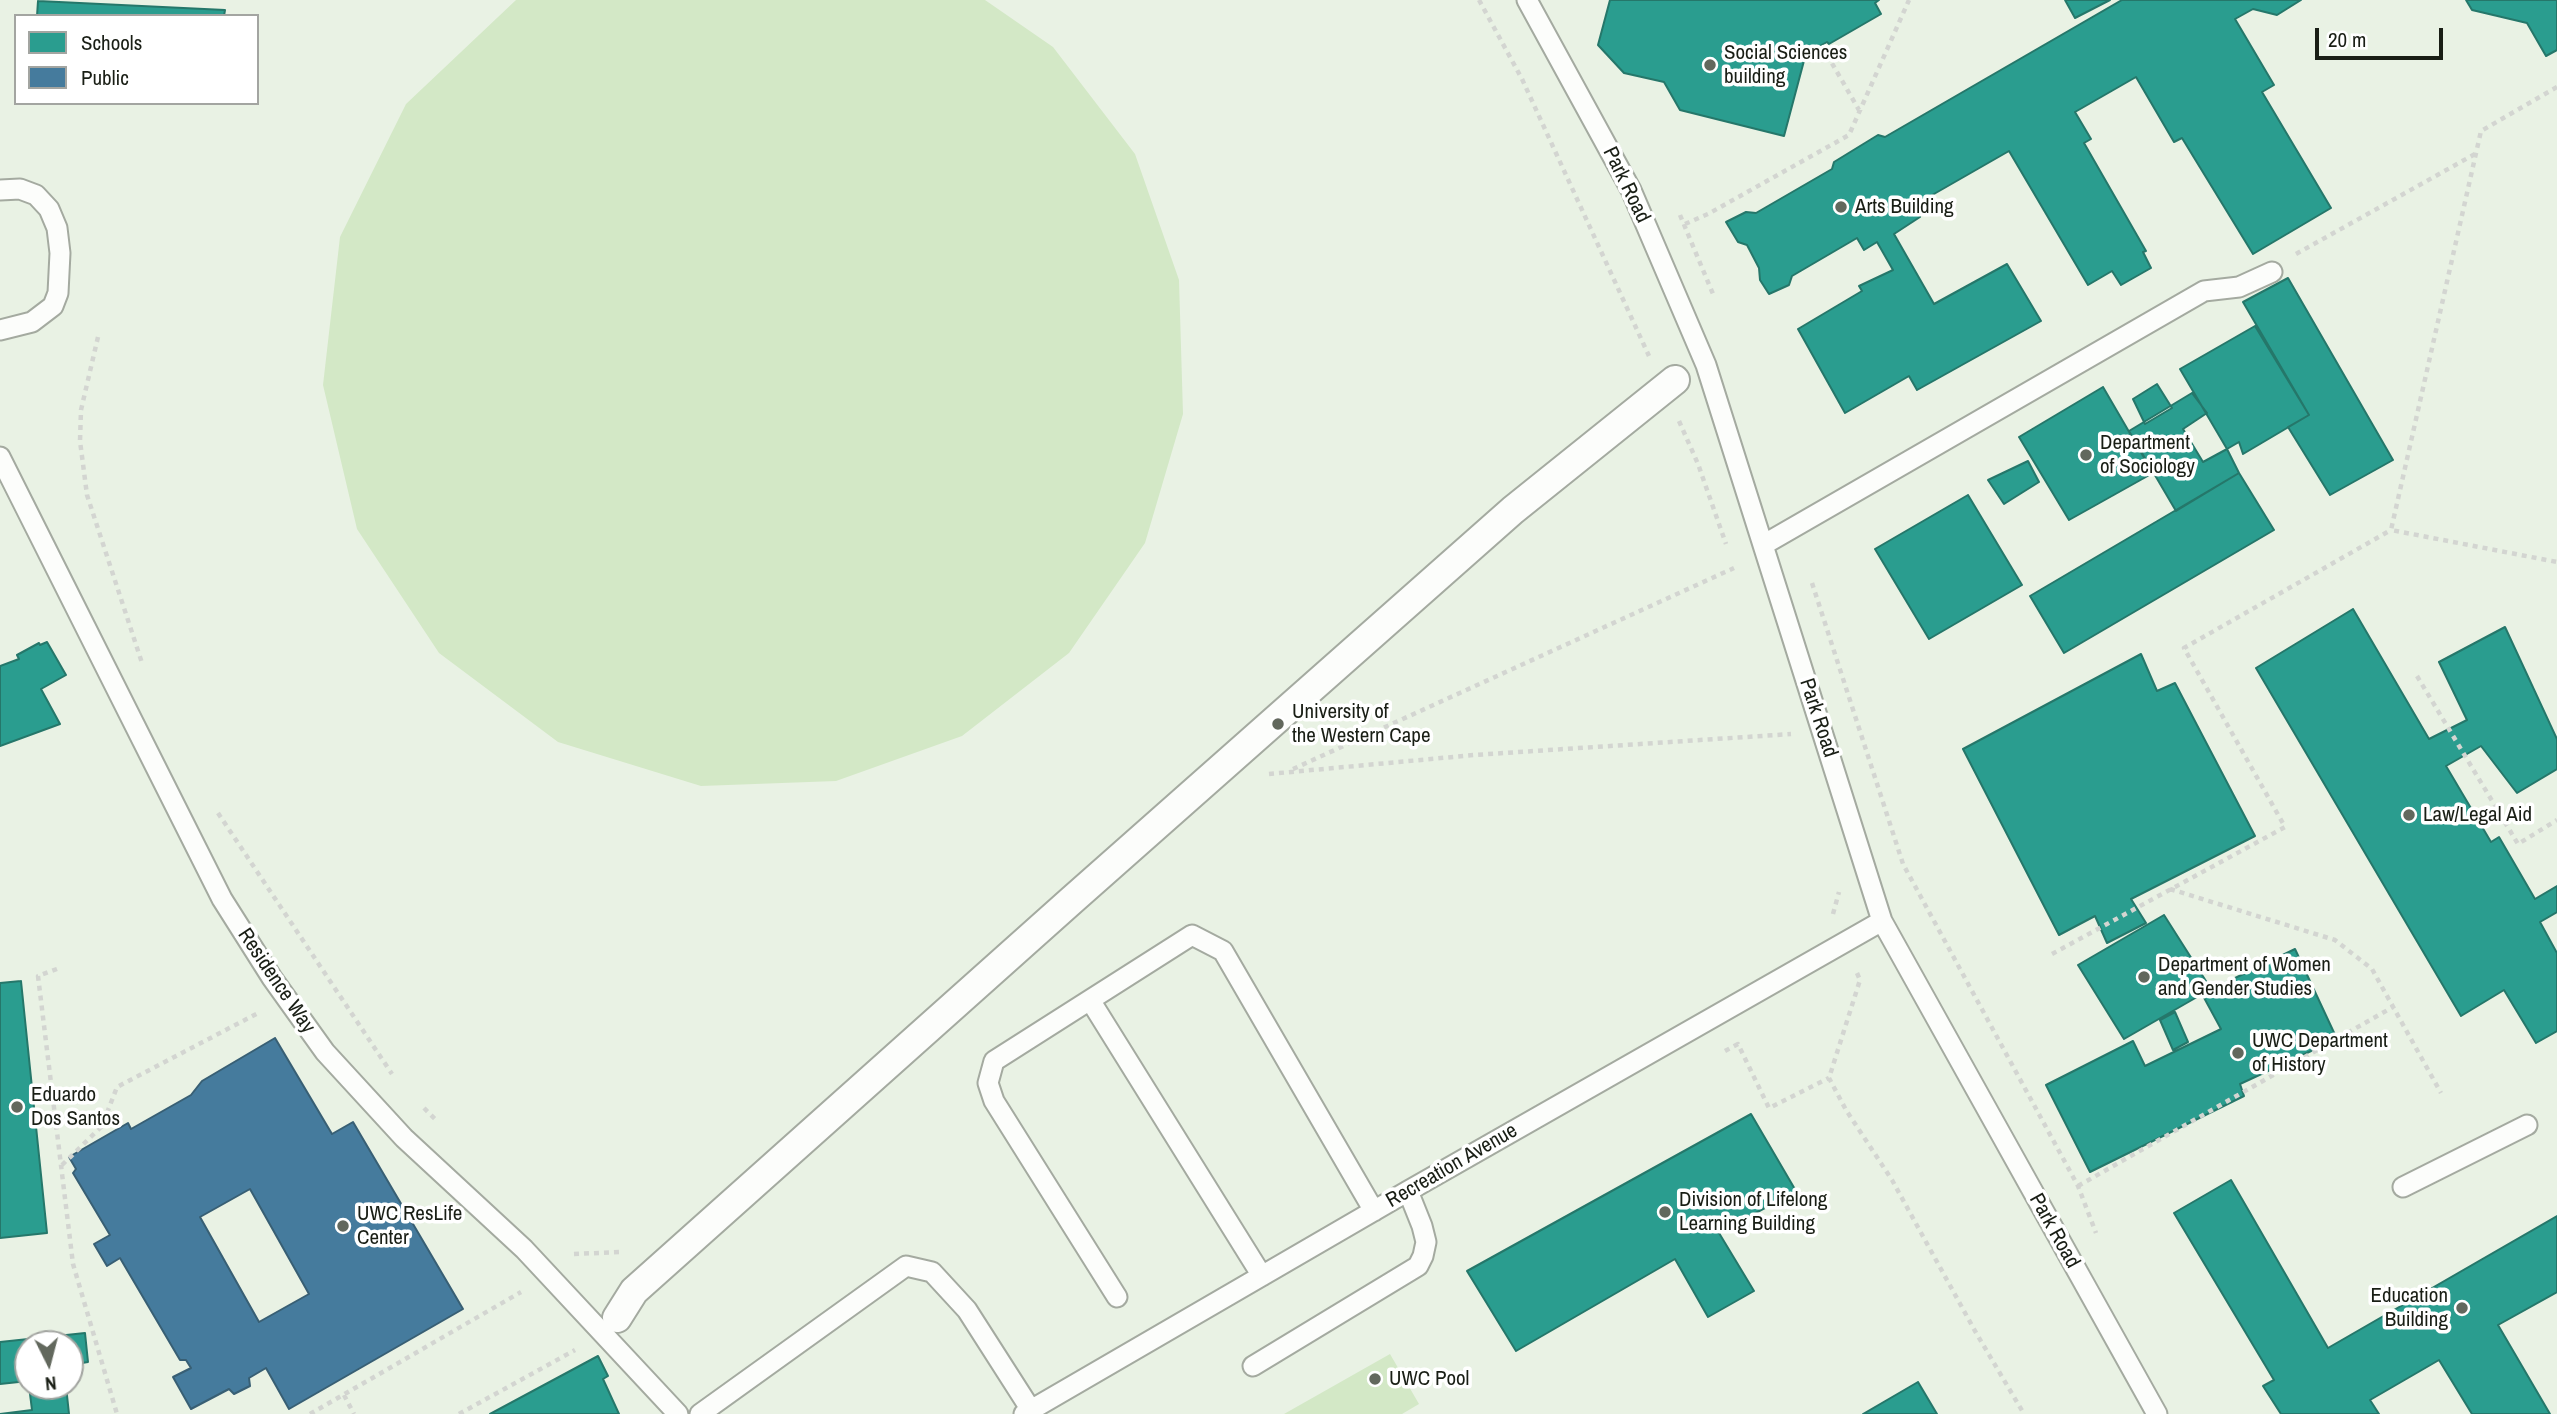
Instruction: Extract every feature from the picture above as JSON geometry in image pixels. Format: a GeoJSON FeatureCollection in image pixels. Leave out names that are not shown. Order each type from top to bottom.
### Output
{"type":"FeatureCollection","features":[{"type":"Feature","properties":{"kind":"street"},"geometry":{"type":"LineString","coordinates":[[617,1318],[634,1290],[1513,510],[1670,385]]}},
{"type":"Feature","properties":{"kind":"lane","name":"Park Road"},"geometry":{"type":"LineString","coordinates":[[1527,0],[1637,203],[1706,365],[1882,921],[2157,1414]]}},
{"type":"Feature","properties":{"kind":"lane"},"geometry":{"type":"LineString","coordinates":[[0,190],[20,189],[36,195],[49,209],[57,228],[60,253],[58,293],[52,306],[32,322],[0,330]]}},
{"type":"Feature","properties":{"kind":"lane"},"geometry":{"type":"LineString","coordinates":[[1763,545],[2204,291],[2239,287],[2279,266]]}},
{"type":"Feature","properties":{"kind":"lane","name":"Residence Way"},"geometry":{"type":"LineString","coordinates":[[0,457],[222,899],[272,978],[325,1052],[404,1138],[524,1249],[678,1414]]}},
{"type":"Feature","properties":{"kind":"lane","name":"Recreation Avenue"},"geometry":{"type":"LineString","coordinates":[[1028,1412],[1408,1191],[1882,921]]}},
{"type":"Feature","properties":{"kind":"lane"},"geometry":{"type":"LineString","coordinates":[[1117,1297],[994,1101],[988,1083],[994,1061],[1192,935],[1223,951],[1374,1211]]}},
{"type":"Feature","properties":{"kind":"lane"},"geometry":{"type":"LineString","coordinates":[[1090,1000],[1262,1276]]}},
{"type":"Feature","properties":{"kind":"lane"},"geometry":{"type":"LineString","coordinates":[[2403,1187],[2527,1125]]}},
{"type":"Feature","properties":{"kind":"lane"},"geometry":{"type":"LineString","coordinates":[[1253,1366],[1418,1266],[1426,1242],[1408,1191]]}},
{"type":"Feature","properties":{"kind":"lane"},"geometry":{"type":"LineString","coordinates":[[700,1414],[905,1266],[932,1272],[967,1310],[1028,1412]]}},
{"type":"Feature","properties":{"kind":"path"},"geometry":{"type":"LineString","coordinates":[[1479,0],[1522,79],[1670,385],[1730,555]]}},
{"type":"Feature","properties":{"kind":"path"},"geometry":{"type":"LineString","coordinates":[[1685,224],[1708,214],[1849,135],[1909,0]]}},
{"type":"Feature","properties":{"kind":"path"},"geometry":{"type":"LineString","coordinates":[[1822,46],[1860,111]]}},
{"type":"Feature","properties":{"kind":"path"},"geometry":{"type":"LineString","coordinates":[[2391,530],[2481,131],[2557,87]]}},
{"type":"Feature","properties":{"kind":"path"},"geometry":{"type":"LineString","coordinates":[[2279,266],[2476,154]]}},
{"type":"Feature","properties":{"kind":"path"},"geometry":{"type":"LineString","coordinates":[[98,337],[81,410],[80,442],[87,495],[145,670]]}},
{"type":"Feature","properties":{"kind":"path"},"geometry":{"type":"LineString","coordinates":[[2052,954],[2285,827],[2184,648],[2391,530],[2557,562]]}},
{"type":"Feature","properties":{"kind":"path"},"geometry":{"type":"LineString","coordinates":[[1287,772],[1734,568],[1739,580]]}},
{"type":"Feature","properties":{"kind":"path"},"geometry":{"type":"LineString","coordinates":[[1810,577],[1903,863],[2078,1186],[2393,1007]]}},
{"type":"Feature","properties":{"kind":"path"},"geometry":{"type":"LineString","coordinates":[[2417,677],[2518,844],[2557,820]]}},
{"type":"Feature","properties":{"kind":"path"},"geometry":{"type":"LineString","coordinates":[[1787,723],[1796,745]]}},
{"type":"Feature","properties":{"kind":"path"},"geometry":{"type":"LineString","coordinates":[[1264,775],[1474,755],[1791,734]]}},
{"type":"Feature","properties":{"kind":"path"},"geometry":{"type":"LineString","coordinates":[[211,803],[397,1082]]}},
{"type":"Feature","properties":{"kind":"path"},"geometry":{"type":"LineString","coordinates":[[1841,886],[1832,917],[1860,980],[1829,1078],[1846,1110],[1892,1180],[2024,1414]]}},
{"type":"Feature","properties":{"kind":"path"},"geometry":{"type":"LineString","coordinates":[[2170,889],[2335,940],[2372,969],[2441,1093]]}},
{"type":"Feature","properties":{"kind":"path"},"geometry":{"type":"LineString","coordinates":[[57,969],[38,976],[73,1264],[117,1414]]}},
{"type":"Feature","properties":{"kind":"path"},"geometry":{"type":"LineString","coordinates":[[62,1165],[102,1126],[117,1087],[267,1009]]}},
{"type":"Feature","properties":{"kind":"path"},"geometry":{"type":"LineString","coordinates":[[1714,1057],[1738,1044],[1769,1108],[1829,1078]]}},
{"type":"Feature","properties":{"kind":"path"},"geometry":{"type":"LineString","coordinates":[[417,1101],[447,1130]]}},
{"type":"Feature","properties":{"kind":"path"},"geometry":{"type":"LineString","coordinates":[[566,1246],[575,1255],[681,1249]]}},
{"type":"Feature","properties":{"kind":"path"},"geometry":{"type":"LineString","coordinates":[[310,1414],[521,1293]]}},
{"type":"Feature","properties":{"kind":"path"},"geometry":{"type":"LineString","coordinates":[[459,1414],[581,1346]]}},
{"type":"Feature","properties":{"kind":"path"},"geometry":{"type":"LineString","coordinates":[[344,1395],[355,1414]]}},
{"type":"Feature","properties":{"kind":"green space"},"geometry":{"type":"Polygon","coordinates":[[[516,0],[985,0],[1053,47],[1135,154],[1179,280],[1183,414],[1145,543],[1069,653],[962,736],[836,781],[701,786],[558,742],[439,653],[357,529],[323,385],[340,237],[406,104],[516,0]]]}},
{"type":"Feature","properties":{"kind":"green space","name":"UWC Pool"},"geometry":{"type":"Polygon","coordinates":[[[1390,1354],[1419,1404],[1402,1414],[1284,1414],[1390,1354]]]}},
{"type":"Feature","properties":{"kind":"building: Schools","name":"Social Sciences building"},"geometry":{"type":"Polygon","coordinates":[[[1610,0],[1879,0],[1875,3],[1881,14],[1804,55],[1784,136],[1680,110],[1664,82],[1624,73],[1598,45],[1610,0]]]}},
{"type":"Feature","properties":{"kind":"building: Schools"},"geometry":{"type":"Polygon","coordinates":[[[2065,0],[2110,0],[2075,18],[2065,0]]]}},
{"type":"Feature","properties":{"kind":"building: Schools","name":"Arts Building"},"geometry":{"type":"Polygon","coordinates":[[[2122,0],[2301,0],[2277,15],[2253,9],[2235,19],[2274,85],[2262,92],[2331,208],[2253,254],[2182,138],[2174,142],[2136,77],[2075,112],[2091,139],[2084,143],[2146,251],[2143,252],[2151,268],[2121,285],[2112,271],[2088,285],[2009,151],[1913,206],[1920,217],[1894,234],[1934,304],[2007,264],[2041,321],[1917,390],[1909,376],[1845,413],[1798,329],[1862,291],[1859,286],[1893,270],[1877,242],[1864,250],[1857,238],[1792,276],[1789,285],[1769,294],[1760,280],[1759,268],[1747,245],[1738,242],[1726,222],[1746,212],[1756,213],[1832,169],[1834,162],[1878,135],[1885,137],[2122,0]]]}},
{"type":"Feature","properties":{"kind":"building: Schools"},"geometry":{"type":"Polygon","coordinates":[[[2466,0],[2557,0],[2557,50],[2546,56],[2527,23],[2472,10],[2466,0]]]}},
{"type":"Feature","properties":{"kind":"building: Schools"},"geometry":{"type":"Polygon","coordinates":[[[38,1],[225,10],[224,14],[37,14],[38,1]]]}},
{"type":"Feature","properties":{"kind":"building: Schools"},"geometry":{"type":"Polygon","coordinates":[[[2288,278],[2393,460],[2330,495],[2288,427],[2309,415],[2243,302],[2288,278]]]}},
{"type":"Feature","properties":{"kind":"building: Schools"},"geometry":{"type":"Polygon","coordinates":[[[2255,326],[2309,415],[2243,454],[2239,442],[2227,449],[2180,369],[2255,326]]]}},
{"type":"Feature","properties":{"kind":"building: Schools"},"geometry":{"type":"Polygon","coordinates":[[[2157,384],[2172,408],[2145,424],[2133,399],[2157,384]]]}},
{"type":"Feature","properties":{"kind":"building: Schools","name":"Department of Sociology"},"geometry":{"type":"Polygon","coordinates":[[[2103,387],[2153,473],[2069,520],[2019,437],[2103,387]]]}},
{"type":"Feature","properties":{"kind":"building: Schools"},"geometry":{"type":"Polygon","coordinates":[[[2192,393],[2207,413],[2183,429],[2203,462],[2227,449],[2239,473],[2176,511],[2129,431],[2192,393]]]}},
{"type":"Feature","properties":{"kind":"building: Schools"},"geometry":{"type":"Polygon","coordinates":[[[2028,461],[2039,482],[2004,504],[1988,480],[2028,461]]]}},
{"type":"Feature","properties":{"kind":"building: Schools"},"geometry":{"type":"Polygon","coordinates":[[[2239,473],[2274,530],[2064,653],[2030,596],[2239,473]]]}},
{"type":"Feature","properties":{"kind":"building: Schools"},"geometry":{"type":"Polygon","coordinates":[[[1968,495],[2022,585],[1929,639],[1875,549],[1968,495]]]}},
{"type":"Feature","properties":{"kind":"building: Schools","name":"Law/Legal Aid"},"geometry":{"type":"Polygon","coordinates":[[[2353,609],[2429,739],[2467,720],[2439,662],[2505,627],[2557,739],[2557,769],[2517,793],[2481,746],[2446,766],[2491,842],[2499,837],[2535,899],[2557,886],[2557,912],[2540,922],[2557,953],[2557,1031],[2536,1043],[2504,990],[2461,1016],[2256,668],[2353,609]]]}},
{"type":"Feature","properties":{"kind":"building: Schools"},"geometry":{"type":"Polygon","coordinates":[[[47,642],[66,675],[41,689],[60,724],[0,746],[0,666],[19,659],[17,655],[39,643],[40,645],[47,642]]]}},
{"type":"Feature","properties":{"kind":"building: Schools"},"geometry":{"type":"Polygon","coordinates":[[[2141,654],[2157,691],[2175,683],[2255,836],[2131,899],[2146,923],[2107,943],[2095,916],[2059,935],[1963,749],[2141,654]]]}},
{"type":"Feature","properties":{"kind":"building: Schools","name":"Department of Women and Gender Studies"},"geometry":{"type":"Polygon","coordinates":[[[2164,915],[2211,989],[2124,1039],[2078,965],[2164,915]]]}},
{"type":"Feature","properties":{"kind":"building: Schools","name":"UWC Department of History"},"geometry":{"type":"Polygon","coordinates":[[[2295,949],[2337,1039],[2240,1084],[2244,1096],[2090,1172],[2046,1085],[2133,1041],[2145,1066],[2221,1029],[2202,994],[2295,949]]]}},
{"type":"Feature","properties":{"kind":"building: Schools","name":"Eduardo Dos Santos"},"geometry":{"type":"Polygon","coordinates":[[[21,981],[47,1233],[0,1238],[0,983],[21,981]]]}},
{"type":"Feature","properties":{"kind":"building: Schools"},"geometry":{"type":"Polygon","coordinates":[[[2175,1012],[2188,1042],[2173,1050],[2160,1020],[2175,1012]]]}},
{"type":"Feature","properties":{"kind":"building: Schools","name":"Division of Lifelong Learning Building"},"geometry":{"type":"Polygon","coordinates":[[[1751,1114],[1796,1191],[1719,1233],[1754,1291],[1708,1317],[1675,1259],[1516,1351],[1467,1271],[1751,1114]]]}},
{"type":"Feature","properties":{"kind":"building: Schools","name":"Education Building"},"geometry":{"type":"Polygon","coordinates":[[[2231,1180],[2328,1348],[2557,1216],[2557,1292],[2498,1325],[2550,1414],[2472,1414],[2439,1360],[2370,1400],[2379,1414],[2281,1414],[2263,1386],[2274,1380],[2174,1213],[2231,1180]]]}},
{"type":"Feature","properties":{"kind":"building: Schools"},"geometry":{"type":"Polygon","coordinates":[[[84,1333],[88,1362],[84,1363],[84,1333]]]}},
{"type":"Feature","properties":{"kind":"building: Schools"},"geometry":{"type":"Polygon","coordinates":[[[14,1341],[14,1382],[0,1384],[0,1342],[14,1341]]]}},
{"type":"Feature","properties":{"kind":"building: Schools"},"geometry":{"type":"Polygon","coordinates":[[[598,1356],[608,1376],[603,1379],[619,1414],[490,1414],[598,1356]]]}},
{"type":"Feature","properties":{"kind":"building: Schools"},"geometry":{"type":"Polygon","coordinates":[[[1918,1382],[1937,1414],[1863,1414],[1918,1382]]]}},
{"type":"Feature","properties":{"kind":"building: Schools"},"geometry":{"type":"Polygon","coordinates":[[[31,1400],[68,1400],[69,1414],[0,1414],[32,1410],[31,1400]]]}},
{"type":"Feature","properties":{"kind":"building: Public","name":"UWC ResLife Center"},"geometry":{"type":"Polygon","coordinates":[[[275,1038],[332,1134],[353,1122],[463,1309],[289,1409],[266,1368],[249,1378],[250,1386],[234,1394],[229,1389],[191,1409],[173,1377],[191,1368],[186,1360],[180,1360],[120,1258],[107,1266],[94,1244],[110,1235],[73,1173],[76,1169],[69,1157],[128,1123],[131,1129],[191,1095],[202,1081],[275,1038]],[[250,1189],[200,1217],[259,1322],[309,1294],[250,1189]]]}},
{"type":"Feature","properties":{"kind":"place","name":"Social Sciences building"},"geometry":{"type":"Point","coordinates":[1710,65]}},
{"type":"Feature","properties":{"kind":"place","name":"Arts Building"},"geometry":{"type":"Point","coordinates":[1841,207]}},
{"type":"Feature","properties":{"kind":"place","name":"Department of Sociology"},"geometry":{"type":"Point","coordinates":[2086,455]}},
{"type":"Feature","properties":{"kind":"place","name":"University of the Western Cape"},"geometry":{"type":"Point","coordinates":[1278,724]}},
{"type":"Feature","properties":{"kind":"place","name":"Law/Legal Aid"},"geometry":{"type":"Point","coordinates":[2409,815]}},
{"type":"Feature","properties":{"kind":"place","name":"Department of Women and Gender Studies"},"geometry":{"type":"Point","coordinates":[2144,977]}},
{"type":"Feature","properties":{"kind":"place","name":"UWC Department of History"},"geometry":{"type":"Point","coordinates":[2238,1053]}},
{"type":"Feature","properties":{"kind":"place","name":"Eduardo Dos Santos"},"geometry":{"type":"Point","coordinates":[17,1107]}},
{"type":"Feature","properties":{"kind":"place","name":"Division of Lifelong Learning Building"},"geometry":{"type":"Point","coordinates":[1665,1212]}},
{"type":"Feature","properties":{"kind":"place","name":"UWC ResLife Center"},"geometry":{"type":"Point","coordinates":[343,1226]}},
{"type":"Feature","properties":{"kind":"place","name":"Education Building"},"geometry":{"type":"Point","coordinates":[2462,1308]}},
{"type":"Feature","properties":{"kind":"place","name":"UWC Pool"},"geometry":{"type":"Point","coordinates":[1375,1379]}}]}
